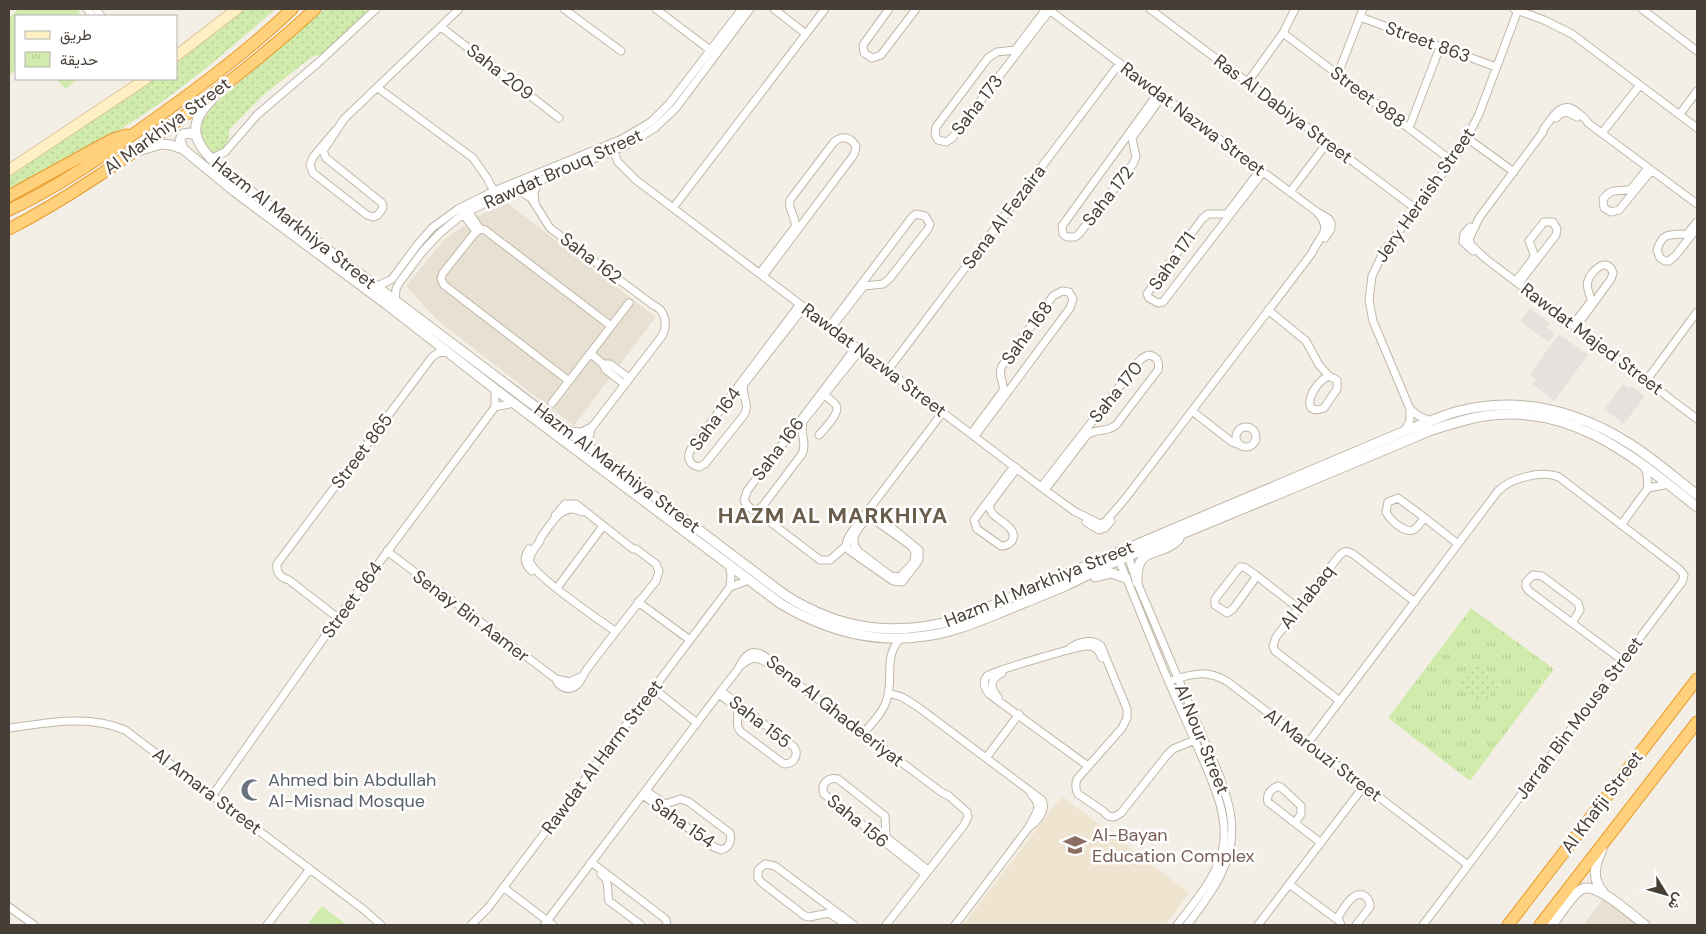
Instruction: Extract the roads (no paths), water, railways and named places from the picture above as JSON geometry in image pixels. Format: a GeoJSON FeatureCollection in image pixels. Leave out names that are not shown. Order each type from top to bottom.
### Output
{"type":"FeatureCollection","features":[{"type":"Feature","properties":{"kind":"highway","name":"Al Markhiya Street"},"geometry":{"type":"LineString","coordinates":[[9,210],[82,169],[132,135],[211,78],[292,9]]}},
{"type":"Feature","properties":{"kind":"highway","name":"Al Markhiya Street"},"geometry":{"type":"LineString","coordinates":[[9,229],[98,177],[135,152],[248,67],[315,9]]}},
{"type":"Feature","properties":{"kind":"highway"},"geometry":{"type":"LineString","coordinates":[[9,196],[110,140],[132,135]]}},
{"type":"Feature","properties":{"kind":"highway","name":"Al Khafji Street"},"geometry":{"type":"LineString","coordinates":[[1508,925],[1697,679]]}},
{"type":"Feature","properties":{"kind":"highway","name":"Al Khafji Street"},"geometry":{"type":"LineString","coordinates":[[1540,925],[1697,722]]}},
{"type":"Feature","properties":{"kind":"main road"},"geometry":{"type":"LineString","coordinates":[[178,54],[236,9]]}},
{"type":"Feature","properties":{"kind":"main road"},"geometry":{"type":"LineString","coordinates":[[9,170],[145,80]]}},
{"type":"Feature","properties":{"kind":"street"},"geometry":{"type":"LineString","coordinates":[[210,159],[226,152],[258,115],[376,9]]}},
{"type":"Feature","properties":{"kind":"street"},"geometry":{"type":"LineString","coordinates":[[335,131],[323,151],[325,157],[382,203],[383,208],[381,212],[373,217],[367,215],[312,173],[311,162],[344,119],[459,9]]}},
{"type":"Feature","properties":{"kind":"street"},"geometry":{"type":"LineString","coordinates":[[564,9],[621,52]]}},
{"type":"Feature","properties":{"kind":"street"},"geometry":{"type":"LineString","coordinates":[[656,9],[713,52]]}},
{"type":"Feature","properties":{"kind":"street","name":"Rawdat Brouq Street"},"geometry":{"type":"LineString","coordinates":[[395,301],[396,289],[399,283],[423,251],[440,233],[466,213],[464,210],[493,196],[611,148],[638,139],[668,117],[742,9]]}},
{"type":"Feature","properties":{"kind":"street","name":"Rawdat Brouq Street"},"geometry":{"type":"LineString","coordinates":[[713,52],[750,9]]}},
{"type":"Feature","properties":{"kind":"street"},"geometry":{"type":"LineString","coordinates":[[774,9],[806,34]]}},
{"type":"Feature","properties":{"kind":"street"},"geometry":{"type":"LineString","coordinates":[[673,208],[825,9]]}},
{"type":"Feature","properties":{"kind":"street"},"geometry":{"type":"LineString","coordinates":[[890,9],[863,45],[864,52],[872,58],[881,55],[916,9]]}},
{"type":"Feature","properties":{"kind":"street","name":"Saha 173"},"geometry":{"type":"LineString","coordinates":[[1048,9],[952,138],[946,142],[938,140],[935,135],[936,127],[988,58],[994,53],[1016,50],[1048,9]]}},
{"type":"Feature","properties":{"kind":"street","name":"Rawdat Nazwa Street"},"geometry":{"type":"LineString","coordinates":[[611,148],[625,170],[673,208],[1043,488],[1078,517],[1093,528],[1102,530],[1111,522],[1125,500],[1312,253],[1326,229],[1324,221],[1317,212],[1048,9]]}},
{"type":"Feature","properties":{"kind":"street","name":"Ras Al Dabiya Street"},"geometry":{"type":"LineString","coordinates":[[1150,9],[1416,209]]}},
{"type":"Feature","properties":{"kind":"street"},"geometry":{"type":"LineString","coordinates":[[1247,83],[1283,33],[1294,9]]}},
{"type":"Feature","properties":{"kind":"street"},"geometry":{"type":"LineString","coordinates":[[1338,74],[1363,9]]}},
{"type":"Feature","properties":{"kind":"street"},"geometry":{"type":"LineString","coordinates":[[1642,9],[1697,50]]}},
{"type":"Feature","properties":{"kind":"street"},"geometry":{"type":"LineString","coordinates":[[1516,10],[1544,20],[1572,34],[1697,128]]}},
{"type":"Feature","properties":{"kind":"street","name":"Jery Heraish Street"},"geometry":{"type":"LineString","coordinates":[[1410,409],[1373,321],[1369,291],[1372,276],[1384,251],[1452,161],[1467,138],[1479,114],[1516,10]]}},
{"type":"Feature","properties":{"kind":"street","name":"Street 863"},"geometry":{"type":"LineString","coordinates":[[1360,17],[1496,67]]}},
{"type":"Feature","properties":{"kind":"street","name":"Saha 209"},"geometry":{"type":"LineString","coordinates":[[442,27],[559,118]]}},
{"type":"Feature","properties":{"kind":"street","name":"Street 988"},"geometry":{"type":"LineString","coordinates":[[1283,33],[1452,161]]}},
{"type":"Feature","properties":{"kind":"street"},"geometry":{"type":"LineString","coordinates":[[1408,128],[1440,47]]}},
{"type":"Feature","properties":{"kind":"street"},"geometry":{"type":"LineString","coordinates":[[1000,52],[1007,58],[1008,65]]}},
{"type":"Feature","properties":{"kind":"street","name":"Sena Al Fezaira"},"geometry":{"type":"LineString","coordinates":[[888,370],[1120,63]]}},
{"type":"Feature","properties":{"kind":"street"},"geometry":{"type":"LineString","coordinates":[[196,136],[197,118],[204,108],[248,67]]}},
{"type":"Feature","properties":{"kind":"street"},"geometry":{"type":"LineString","coordinates":[[128,92],[130,80]]}},
{"type":"Feature","properties":{"kind":"street"},"geometry":{"type":"LineString","coordinates":[[1602,134],[1640,85]]}},
{"type":"Feature","properties":{"kind":"street"},"geometry":{"type":"LineString","coordinates":[[378,88],[469,156],[483,171],[493,196]]}},
{"type":"Feature","properties":{"kind":"street"},"geometry":{"type":"LineString","coordinates":[[1680,114],[1697,91]]}},
{"type":"Feature","properties":{"kind":"street","name":"Saha 172"},"geometry":{"type":"LineString","coordinates":[[1161,94],[1133,135],[1132,140],[1136,159],[1133,164],[1079,234],[1075,237],[1067,237],[1061,230],[1062,226],[1118,148],[1161,94]]}},
{"type":"Feature","properties":{"kind":"street","name":"Rawdat Majed Street"},"geometry":{"type":"LineString","coordinates":[[1697,204],[1588,123],[1572,113],[1564,112],[1557,117],[1546,132],[1543,132],[1479,218],[1470,234],[1469,241],[1486,259],[1697,419]]}},
{"type":"Feature","properties":{"kind":"street"},"geometry":{"type":"LineString","coordinates":[[183,149],[180,140],[184,134],[190,132],[196,136]]}},
{"type":"Feature","properties":{"kind":"street","name":"Hazm Al Markhiya Street"},"geometry":{"type":"LineString","coordinates":[[196,136],[210,159],[240,184],[785,596],[803,607],[828,618],[873,629],[921,628],[963,618],[1127,553],[1405,431],[1458,411],[1503,405],[1529,406],[1572,415],[1600,426],[1632,445],[1697,495]]}},
{"type":"Feature","properties":{"kind":"street"},"geometry":{"type":"LineString","coordinates":[[844,137],[849,138],[856,146],[855,152],[761,274],[792,233],[796,223],[789,207],[792,197],[834,142],[844,137]]}},
{"type":"Feature","properties":{"kind":"street"},"geometry":{"type":"LineString","coordinates":[[1467,138],[1514,172]]}},
{"type":"Feature","properties":{"kind":"street"},"geometry":{"type":"LineString","coordinates":[[1290,192],[1328,142]]}},
{"type":"Feature","properties":{"kind":"street","name":"Hazm Al Markhiya Street"},"geometry":{"type":"LineString","coordinates":[[135,152],[161,144],[183,149],[234,191],[432,340],[495,390],[781,604],[800,615],[824,625],[849,633],[878,637],[924,637],[954,630],[1068,584],[1117,557]]}},
{"type":"Feature","properties":{"kind":"street"},"geometry":{"type":"LineString","coordinates":[[1118,148],[1127,146],[1133,148]]}},
{"type":"Feature","properties":{"kind":"street","name":"Rawdat Brouq Street"},"geometry":{"type":"LineString","coordinates":[[376,287],[392,279],[418,244],[444,218],[471,202],[514,191],[539,182],[611,148]]}},
{"type":"Feature","properties":{"kind":"street"},"geometry":{"type":"LineString","coordinates":[[311,162],[325,157]]}},
{"type":"Feature","properties":{"kind":"street"},"geometry":{"type":"LineString","coordinates":[[1650,169],[1626,202],[1615,212],[1604,208],[1602,204],[1603,199],[1609,193],[1631,189],[1650,169]]}},
{"type":"Feature","properties":{"kind":"street","name":"Saha 171"},"geometry":{"type":"LineString","coordinates":[[1262,171],[1163,302],[1158,303],[1149,298],[1147,294],[1149,290],[1202,219],[1208,214],[1223,215],[1229,212],[1262,171]]}},
{"type":"Feature","properties":{"kind":"street"},"geometry":{"type":"LineString","coordinates":[[535,205],[534,192],[539,182]]}},
{"type":"Feature","properties":{"kind":"street"},"geometry":{"type":"LineString","coordinates":[[1620,190],[1625,195],[1626,202]]}},
{"type":"Feature","properties":{"kind":"street","name":"Saha 162"},"geometry":{"type":"LineString","coordinates":[[514,191],[527,195],[550,228],[662,311],[666,325],[662,336],[593,426],[589,437],[590,448]]}},
{"type":"Feature","properties":{"kind":"street"},"geometry":{"type":"LineString","coordinates":[[466,213],[478,230],[487,232],[610,326]]}},
{"type":"Feature","properties":{"kind":"street"},"geometry":{"type":"LineString","coordinates":[[916,214],[925,216],[930,224],[928,229],[887,282],[864,286],[830,328],[870,271],[912,217],[916,214]]}},
{"type":"Feature","properties":{"kind":"street"},"geometry":{"type":"LineString","coordinates":[[1215,214],[1220,222],[1220,228]]}},
{"type":"Feature","properties":{"kind":"street"},"geometry":{"type":"LineString","coordinates":[[793,215],[800,218],[807,216]]}},
{"type":"Feature","properties":{"kind":"street"},"geometry":{"type":"LineString","coordinates":[[1550,221],[1555,224],[1557,232],[1517,282],[1533,259],[1533,251],[1529,244],[1530,238],[1542,224],[1550,221]]}},
{"type":"Feature","properties":{"kind":"street"},"geometry":{"type":"LineString","coordinates":[[1697,222],[1689,233],[1669,234],[1662,240],[1657,250],[1658,255],[1665,261],[1669,260],[1676,255],[1697,228]]}},
{"type":"Feature","properties":{"kind":"street"},"geometry":{"type":"LineString","coordinates":[[478,230],[443,273],[441,279],[443,283],[569,381]]}},
{"type":"Feature","properties":{"kind":"street"},"geometry":{"type":"LineString","coordinates":[[1678,234],[1684,244]]}},
{"type":"Feature","properties":{"kind":"street"},"geometry":{"type":"LineString","coordinates":[[1533,251],[1544,250]]}},
{"type":"Feature","properties":{"kind":"street"},"geometry":{"type":"LineString","coordinates":[[1604,264],[1610,267],[1613,273],[1611,279],[1574,326],[1591,301],[1587,285],[1589,278],[1598,267],[1604,264]]}},
{"type":"Feature","properties":{"kind":"street"},"geometry":{"type":"LineString","coordinates":[[870,271],[873,279],[878,284]]}},
{"type":"Feature","properties":{"kind":"street","name":"Saha 168"},"geometry":{"type":"LineString","coordinates":[[1062,291],[1069,292],[1073,299],[1070,308],[973,435],[1004,389],[1000,371],[1002,366],[1053,296],[1062,291]]}},
{"type":"Feature","properties":{"kind":"street"},"geometry":{"type":"LineString","coordinates":[[1590,294],[1602,292]]}},
{"type":"Feature","properties":{"kind":"street"},"geometry":{"type":"LineString","coordinates":[[552,403],[629,303]]}},
{"type":"Feature","properties":{"kind":"street","name":"Saha 164"},"geometry":{"type":"LineString","coordinates":[[802,305],[744,384],[742,388],[747,407],[744,415],[705,464],[699,467],[696,466],[689,461],[688,453],[802,305]]}},
{"type":"Feature","properties":{"kind":"street"},"geometry":{"type":"LineString","coordinates":[[1268,310],[1306,341],[1316,360],[1329,376],[1337,380],[1338,389],[1324,408],[1316,409],[1310,405],[1309,397],[1320,382],[1329,376]]}},
{"type":"Feature","properties":{"kind":"street"},"geometry":{"type":"LineString","coordinates":[[1646,381],[1697,312]]}},
{"type":"Feature","properties":{"kind":"street"},"geometry":{"type":"LineString","coordinates":[[432,340],[432,357]]}},
{"type":"Feature","properties":{"kind":"street","name":"Saha 166"},"geometry":{"type":"LineString","coordinates":[[858,348],[802,424],[805,446],[802,454],[762,508],[756,510],[750,508],[745,504],[744,495],[858,348]]}},
{"type":"Feature","properties":{"kind":"street"},"geometry":{"type":"LineString","coordinates":[[432,357],[438,353],[447,352]]}},
{"type":"Feature","properties":{"kind":"street"},"geometry":{"type":"LineString","coordinates":[[590,354],[603,364],[605,369],[626,381]]}},
{"type":"Feature","properties":{"kind":"street","name":"Saha 170"},"geometry":{"type":"LineString","coordinates":[[1148,355],[1156,358],[1159,366],[1155,375],[1116,425],[1110,430],[1092,431],[1087,435],[1043,488],[1141,359],[1148,355]]}},
{"type":"Feature","properties":{"kind":"street","name":"Street 865"},"geometry":{"type":"LineString","coordinates":[[338,618],[289,580],[283,571],[282,564],[292,546],[432,357]]}},
{"type":"Feature","properties":{"kind":"street"},"geometry":{"type":"LineString","coordinates":[[1316,360],[1320,382]]}},
{"type":"Feature","properties":{"kind":"street"},"geometry":{"type":"LineString","coordinates":[[1002,380],[1009,382],[1016,380]]}},
{"type":"Feature","properties":{"kind":"street"},"geometry":{"type":"LineString","coordinates":[[495,390],[495,407],[514,403]]}},
{"type":"Feature","properties":{"kind":"street"},"geometry":{"type":"LineString","coordinates":[[732,394],[739,394],[745,398]]}},
{"type":"Feature","properties":{"kind":"street"},"geometry":{"type":"LineString","coordinates":[[819,435],[836,414],[837,410],[836,406],[824,394]]}},
{"type":"Feature","properties":{"kind":"street","name":"Street 864"},"geometry":{"type":"LineString","coordinates":[[212,796],[338,618],[495,407]]}},
{"type":"Feature","properties":{"kind":"street"},"geometry":{"type":"LineString","coordinates":[[1193,409],[1232,442],[1248,447],[1256,440],[1256,432],[1250,427],[1242,428],[1236,436]]}},
{"type":"Feature","properties":{"kind":"street"},"geometry":{"type":"LineString","coordinates":[[1193,409],[1228,434],[1236,436],[1240,444]]}},
{"type":"Feature","properties":{"kind":"street"},"geometry":{"type":"LineString","coordinates":[[1410,409],[1430,421]]}},
{"type":"Feature","properties":{"kind":"street"},"geometry":{"type":"LineString","coordinates":[[1405,431],[1410,420],[1410,409]]}},
{"type":"Feature","properties":{"kind":"street"},"geometry":{"type":"LineString","coordinates":[[869,513],[911,546],[915,552],[914,562],[900,577],[891,576],[858,551],[854,546],[853,540],[869,513],[944,413]]}},
{"type":"Feature","properties":{"kind":"street","name":"Hazm Al Markhiya Street"},"geometry":{"type":"LineString","coordinates":[[1127,553],[1181,535],[1429,431],[1458,421],[1485,416],[1517,414],[1571,424],[1597,435],[1644,465],[1697,507]]}},
{"type":"Feature","properties":{"kind":"street"},"geometry":{"type":"LineString","coordinates":[[1096,416],[1097,423],[1103,431]]}},
{"type":"Feature","properties":{"kind":"street"},"geometry":{"type":"LineString","coordinates":[[568,431],[582,432],[593,426]]}},
{"type":"Feature","properties":{"kind":"street"},"geometry":{"type":"LineString","coordinates":[[790,434],[803,435]]}},
{"type":"Feature","properties":{"kind":"street"},"geometry":{"type":"LineString","coordinates":[[1621,525],[1648,488],[1644,465]]}},
{"type":"Feature","properties":{"kind":"street"},"geometry":{"type":"LineString","coordinates":[[1015,467],[990,504],[993,514],[1012,531],[1013,539],[1006,546],[999,546],[975,527],[974,520],[979,511],[1015,467]]}},
{"type":"Feature","properties":{"kind":"street","name":"Jarrah Bin Mousa Street"},"geometry":{"type":"LineString","coordinates":[[1308,743],[1504,485],[1515,479],[1553,475],[1563,480],[1679,569],[1684,575],[1684,578],[1423,925]]}},
{"type":"Feature","properties":{"kind":"street"},"geometry":{"type":"LineString","coordinates":[[1648,488],[1669,484]]}},
{"type":"Feature","properties":{"kind":"street"},"geometry":{"type":"LineString","coordinates":[[1425,518],[1413,530],[1405,529],[1387,516],[1386,505],[1391,500],[1402,499],[1458,544]]}},
{"type":"Feature","properties":{"kind":"street","name":"Senay Bin Aamer"},"geometry":{"type":"LineString","coordinates":[[387,551],[556,679],[570,682],[582,675],[658,578],[658,567],[635,548],[633,549],[591,516],[572,508],[564,510],[555,518],[524,558],[527,566],[615,631]]}},
{"type":"Feature","properties":{"kind":"street"},"geometry":{"type":"LineString","coordinates":[[762,508],[765,518],[820,560],[830,560],[846,546],[848,537],[869,513]]}},
{"type":"Feature","properties":{"kind":"street"},"geometry":{"type":"LineString","coordinates":[[979,511],[993,514]]}},
{"type":"Feature","properties":{"kind":"street"},"geometry":{"type":"LineString","coordinates":[[846,546],[850,551],[895,582],[902,582],[917,564],[920,557],[919,550],[869,513]]}},
{"type":"Feature","properties":{"kind":"street"},"geometry":{"type":"LineString","coordinates":[[556,588],[603,526]]}},
{"type":"Feature","properties":{"kind":"street"},"geometry":{"type":"LineString","coordinates":[[1137,582],[1137,568],[1140,561],[1176,542],[1181,535]]}},
{"type":"Feature","properties":{"kind":"street","name":"Al Habaq"},"geometry":{"type":"LineString","coordinates":[[1340,701],[1273,649],[1276,637],[1341,553],[1347,551],[1415,602]]}},
{"type":"Feature","properties":{"kind":"street","name":"Al Nour Street"},"geometry":{"type":"LineString","coordinates":[[1127,553],[1137,582],[1220,777],[1232,820],[1232,842],[1218,883],[1187,925]]}},
{"type":"Feature","properties":{"kind":"street","name":"Al Nour Street"},"geometry":{"type":"LineString","coordinates":[[1117,557],[1195,740],[1220,803],[1224,821],[1224,840],[1220,860],[1211,879],[1177,925]]}},
{"type":"Feature","properties":{"kind":"street"},"geometry":{"type":"LineString","coordinates":[[729,564],[731,575],[730,587],[749,580]]}},
{"type":"Feature","properties":{"kind":"street"},"geometry":{"type":"LineString","coordinates":[[1257,576],[1230,612],[1224,612],[1216,606],[1214,599],[1240,567],[1244,567],[1257,576],[1298,608]]}},
{"type":"Feature","properties":{"kind":"street"},"geometry":{"type":"LineString","coordinates":[[1068,584],[1105,574],[1116,574],[1126,578]]}},
{"type":"Feature","properties":{"kind":"street"},"geometry":{"type":"LineString","coordinates":[[1572,623],[1580,610],[1578,603],[1542,576],[1532,575],[1526,582],[1526,587],[1529,591],[1572,623],[1622,660]]}},
{"type":"Feature","properties":{"kind":"street","name":"Rawdat Al Harm Street"},"geometry":{"type":"LineString","coordinates":[[471,925],[488,908],[730,587]]}},
{"type":"Feature","properties":{"kind":"street"},"geometry":{"type":"LineString","coordinates":[[638,602],[690,640]]}},
{"type":"Feature","properties":{"kind":"street"},"geometry":{"type":"LineString","coordinates":[[863,734],[882,709],[888,693],[890,654],[887,646],[878,637]]}},
{"type":"Feature","properties":{"kind":"street"},"geometry":{"type":"LineString","coordinates":[[890,654],[901,638]]}},
{"type":"Feature","properties":{"kind":"street"},"geometry":{"type":"LineString","coordinates":[[1088,766],[1001,701],[994,691],[992,682],[995,677],[1009,669],[1069,649],[1085,646],[1094,647],[1098,651],[1108,666],[1121,696],[1125,714],[1120,728],[1081,777],[1077,779],[1075,787],[1078,794],[1103,811],[1117,812],[1133,797],[1173,749],[1195,740]]}},
{"type":"Feature","properties":{"kind":"street","name":"Sena Al Ghadeeriyat"},"geometry":{"type":"LineString","coordinates":[[546,923],[739,667],[745,656],[753,652],[762,654],[778,669],[941,792],[962,814],[962,821],[956,834],[886,925]]}},
{"type":"Feature","properties":{"kind":"street","name":"Al Marouzi Street"},"geometry":{"type":"LineString","coordinates":[[1169,682],[1194,673],[1220,677],[1468,865]]}},
{"type":"Feature","properties":{"kind":"street"},"geometry":{"type":"LineString","coordinates":[[654,689],[697,723]]}},
{"type":"Feature","properties":{"kind":"street","name":"Saha 155"},"geometry":{"type":"LineString","coordinates":[[720,692],[751,713],[794,747],[797,755],[792,762],[784,764],[780,762],[741,732],[738,728],[738,712],[720,692]]}},
{"type":"Feature","properties":{"kind":"street"},"geometry":{"type":"LineString","coordinates":[[888,693],[910,701],[1024,787],[1038,805],[1029,827],[955,925]]}},
{"type":"Feature","properties":{"kind":"street"},"geometry":{"type":"LineString","coordinates":[[738,718],[751,713]]}},
{"type":"Feature","properties":{"kind":"street"},"geometry":{"type":"LineString","coordinates":[[986,758],[1020,714]]}},
{"type":"Feature","properties":{"kind":"street","name":"Al Amara Street"},"geometry":{"type":"LineString","coordinates":[[9,728],[79,721],[107,724],[133,735],[363,909],[381,925]]}},
{"type":"Feature","properties":{"kind":"street","name":"Saha 156"},"geometry":{"type":"LineString","coordinates":[[833,778],[838,779],[881,812],[886,818],[885,834],[888,839],[926,872],[824,794],[822,790],[823,784],[833,778]]}},
{"type":"Feature","properties":{"kind":"street"},"geometry":{"type":"LineString","coordinates":[[1295,824],[1301,814],[1302,806],[1282,788],[1278,786],[1273,788],[1267,798],[1268,802],[1295,824],[1321,843]]}},
{"type":"Feature","properties":{"kind":"street"},"geometry":{"type":"LineString","coordinates":[[1258,925],[1364,786]]}},
{"type":"Feature","properties":{"kind":"street","name":"Saha 154"},"geometry":{"type":"LineString","coordinates":[[644,793],[663,804],[681,799],[689,802],[730,833],[731,841],[725,849],[717,849],[673,818],[644,793]]}},
{"type":"Feature","properties":{"kind":"street"},"geometry":{"type":"LineString","coordinates":[[673,818],[674,802]]}},
{"type":"Feature","properties":{"kind":"street"},"geometry":{"type":"LineString","coordinates":[[872,832],[886,826]]}},
{"type":"Feature","properties":{"kind":"street"},"geometry":{"type":"LineString","coordinates":[[1605,895],[1597,884],[1595,872],[1610,833]]}},
{"type":"Feature","properties":{"kind":"street"},"geometry":{"type":"LineString","coordinates":[[590,863],[664,917],[667,925]]}},
{"type":"Feature","properties":{"kind":"street"},"geometry":{"type":"LineString","coordinates":[[590,863],[606,878],[609,901],[640,925]]}},
{"type":"Feature","properties":{"kind":"street"},"geometry":{"type":"LineString","coordinates":[[847,925],[831,913],[810,917],[805,916],[761,882],[758,878],[758,870],[765,864],[775,866],[854,925]]}},
{"type":"Feature","properties":{"kind":"street"},"geometry":{"type":"LineString","coordinates":[[267,925],[310,869]]}},
{"type":"Feature","properties":{"kind":"street"},"geometry":{"type":"LineString","coordinates":[[608,888],[621,884]]}},
{"type":"Feature","properties":{"kind":"street"},"geometry":{"type":"LineString","coordinates":[[1289,884],[1340,923]]}},
{"type":"Feature","properties":{"kind":"street"},"geometry":{"type":"LineString","coordinates":[[503,887],[546,923]]}},
{"type":"Feature","properties":{"kind":"street"},"geometry":{"type":"LineString","coordinates":[[1552,925],[1576,894],[1582,889],[1588,888],[1605,895],[1645,925]]}},
{"type":"Feature","properties":{"kind":"street"},"geometry":{"type":"LineString","coordinates":[[1340,923],[1338,917],[1352,898],[1362,895],[1370,901],[1370,907],[1356,925]]}},
{"type":"Feature","properties":{"kind":"street"},"geometry":{"type":"LineString","coordinates":[[820,914],[822,901]]}},
{"type":"Feature","properties":{"kind":"street"},"geometry":{"type":"LineString","coordinates":[[9,907],[34,925]]}},
{"type":"Feature","properties":{"kind":"place","name":"Ahmed bin Abdullah Al-Misnad Mosque"},"geometry":{"type":"Point","coordinates":[252,790]}},
{"type":"Feature","properties":{"kind":"place","name":"Al-Bayan Education Complex"},"geometry":{"type":"Point","coordinates":[1075,845]}},
{"type":"Feature","properties":{"kind":"district","name":"HAZM AL MARKHIYA"},"geometry":{"type":"Point","coordinates":[833,515]}}]}
